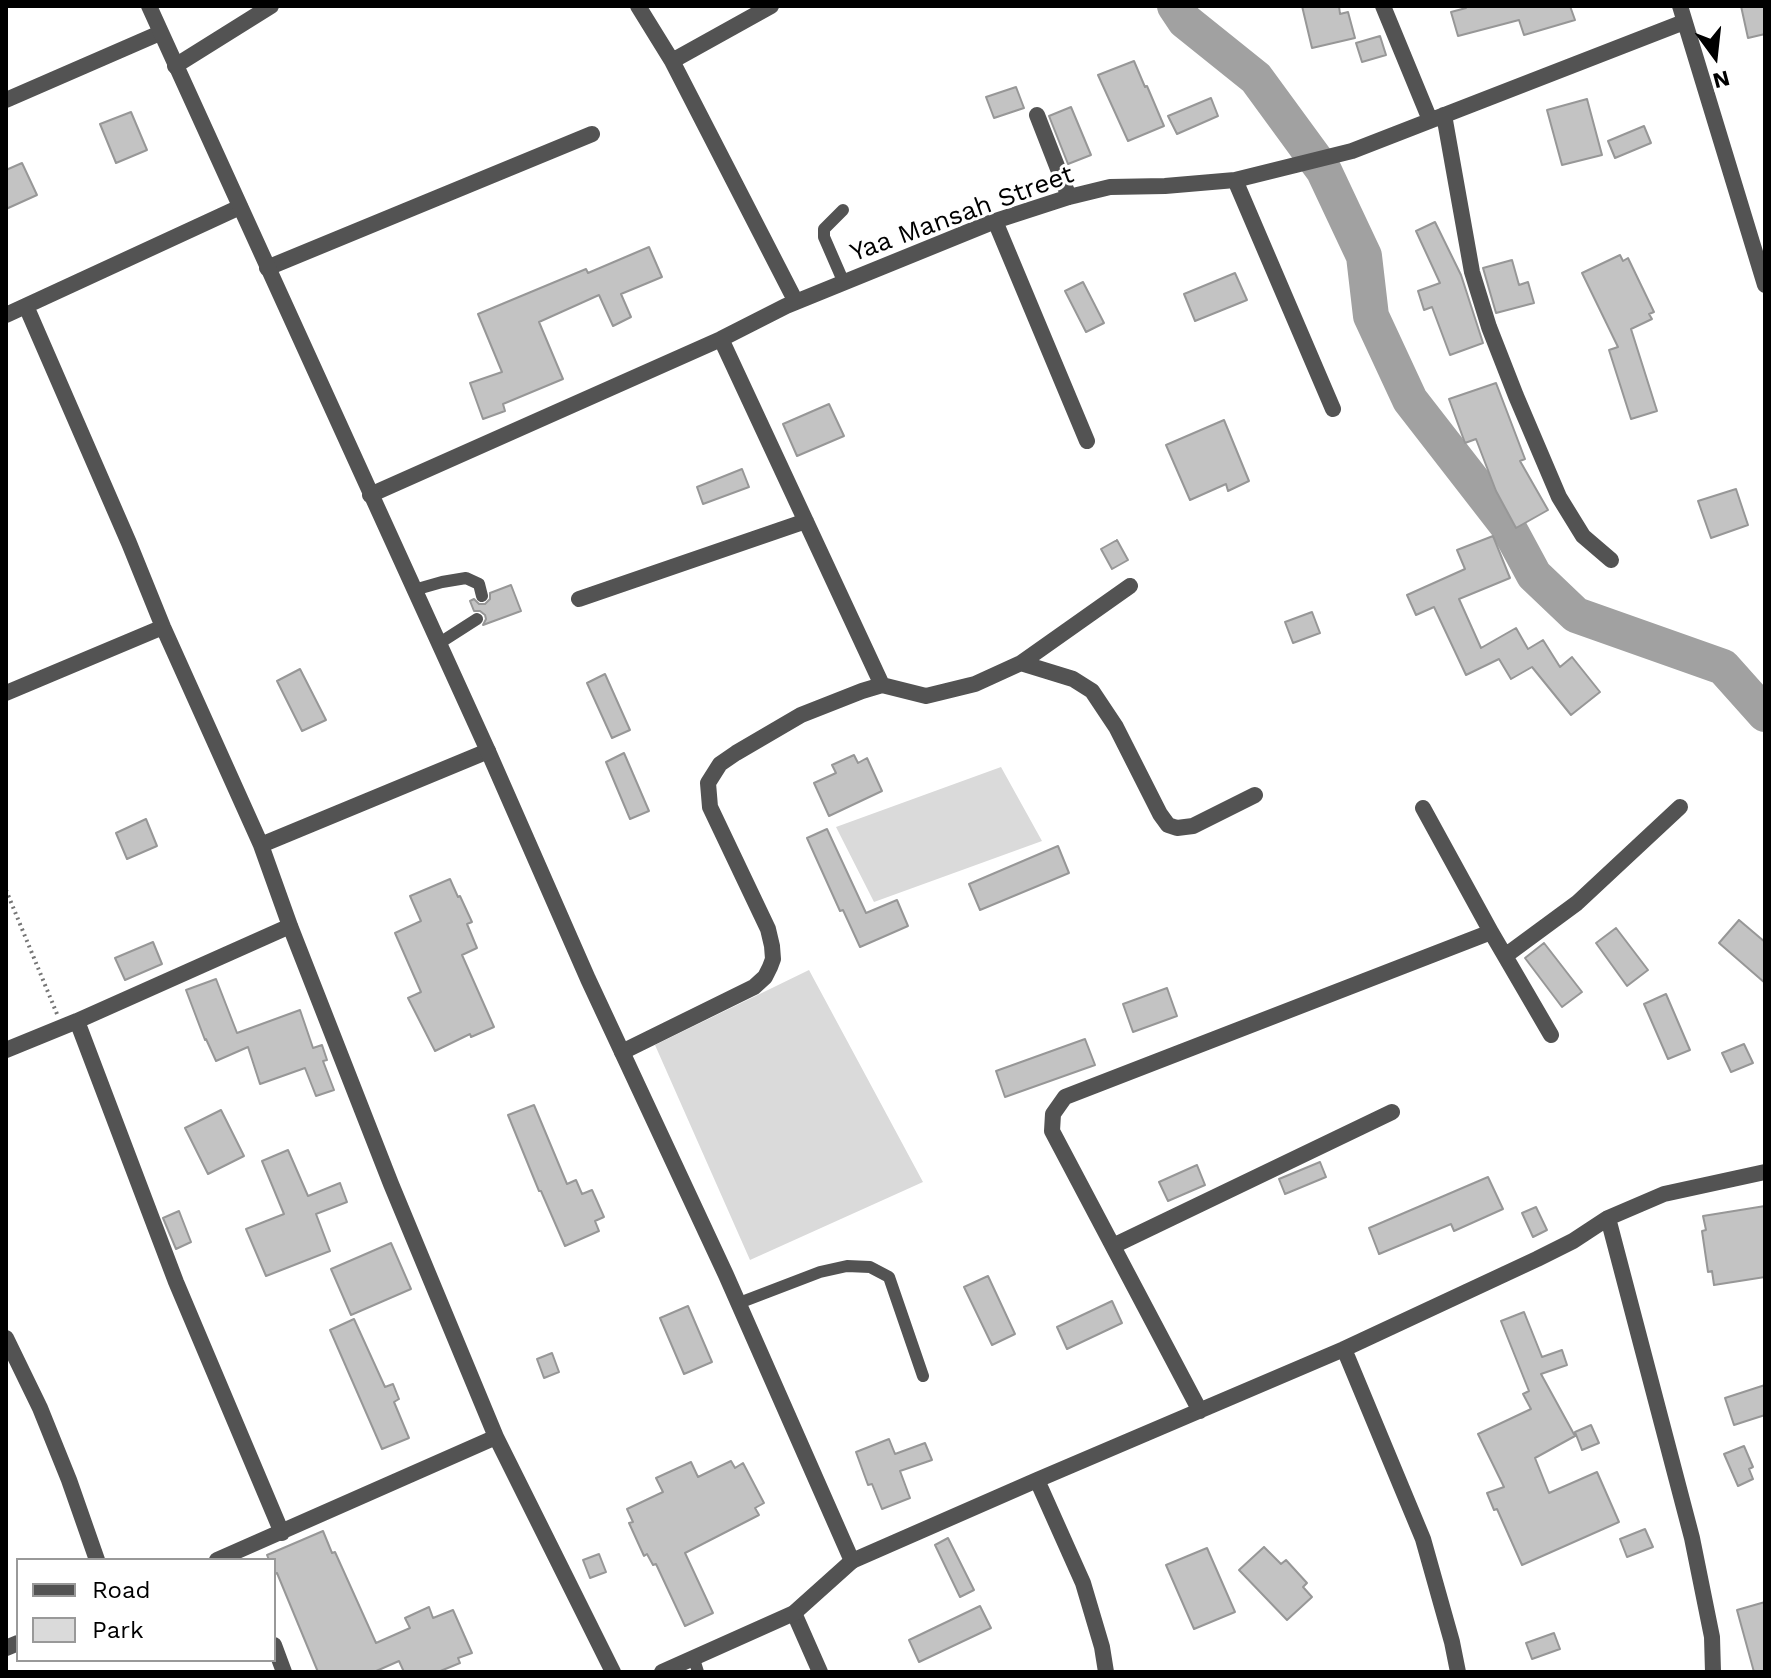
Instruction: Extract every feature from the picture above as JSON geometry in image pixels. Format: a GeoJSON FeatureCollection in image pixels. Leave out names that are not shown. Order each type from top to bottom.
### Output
{"type":"FeatureCollection","features":[{"type":"Feature","properties":{"kind":"street"},"geometry":{"type":"LineString","coordinates":[[149,6],[622,1052],[739,1303],[852,1561]]}},
{"type":"Feature","properties":{"kind":"street"},"geometry":{"type":"LineString","coordinates":[[175,66],[271,6]]}},
{"type":"Feature","properties":{"kind":"street"},"geometry":{"type":"LineString","coordinates":[[638,6],[672,61],[796,302]]}},
{"type":"Feature","properties":{"kind":"street"},"geometry":{"type":"LineString","coordinates":[[672,61],[771,6]]}},
{"type":"Feature","properties":{"kind":"street"},"geometry":{"type":"LineString","coordinates":[[1383,6],[1437,117],[1472,272],[1516,396],[1559,497],[1583,536],[1611,560]]}},
{"type":"Feature","properties":{"kind":"street"},"geometry":{"type":"LineString","coordinates":[[1682,14],[1765,285]]}},
{"type":"Feature","properties":{"kind":"street","name":"Yaa Mansah Street"},"geometry":{"type":"LineString","coordinates":[[370,495],[721,339],[796,302],[995,221],[1110,187],[1235,180],[1352,151],[1682,14]]}},
{"type":"Feature","properties":{"kind":"street"},"geometry":{"type":"LineString","coordinates":[[6,100],[160,33]]}},
{"type":"Feature","properties":{"kind":"street"},"geometry":{"type":"LineString","coordinates":[[1037,115],[1069,197]]}},
{"type":"Feature","properties":{"kind":"street"},"geometry":{"type":"LineString","coordinates":[[267,268],[592,134]]}},
{"type":"Feature","properties":{"kind":"street"},"geometry":{"type":"LineString","coordinates":[[1235,180],[1333,409]]}},
{"type":"Feature","properties":{"kind":"street"},"geometry":{"type":"LineString","coordinates":[[6,315],[240,207]]}},
{"type":"Feature","properties":{"kind":"street"},"geometry":{"type":"LineString","coordinates":[[995,221],[1087,441]]}},
{"type":"Feature","properties":{"kind":"street"},"geometry":{"type":"LineString","coordinates":[[26,306],[163,627],[261,845],[386,1170],[496,1437],[613,1672]]}},
{"type":"Feature","properties":{"kind":"street"},"geometry":{"type":"LineString","coordinates":[[721,339],[882,685]]}},
{"type":"Feature","properties":{"kind":"street"},"geometry":{"type":"LineString","coordinates":[[579,599],[806,521]]}},
{"type":"Feature","properties":{"kind":"street"},"geometry":{"type":"LineString","coordinates":[[622,1052],[754,987],[765,977],[773,959],[768,929],[710,807],[708,783],[720,764],[801,715],[862,691],[882,685],[926,696],[975,684],[1021,663],[1130,586]]}},
{"type":"Feature","properties":{"kind":"street"},"geometry":{"type":"LineString","coordinates":[[6,693],[163,627]]}},
{"type":"Feature","properties":{"kind":"street"},"geometry":{"type":"LineString","coordinates":[[1021,663],[1073,679],[1092,691],[1116,727],[1168,825],[1177,828],[1193,826],[1255,795]]}},
{"type":"Feature","properties":{"kind":"street"},"geometry":{"type":"LineString","coordinates":[[261,845],[488,751]]}},
{"type":"Feature","properties":{"kind":"street"},"geometry":{"type":"LineString","coordinates":[[1505,956],[1577,903],[1680,807]]}},
{"type":"Feature","properties":{"kind":"street"},"geometry":{"type":"LineString","coordinates":[[1423,808],[1551,1035]]}},
{"type":"Feature","properties":{"kind":"street"},"geometry":{"type":"LineString","coordinates":[[6,1050],[290,926]]}},
{"type":"Feature","properties":{"kind":"street"},"geometry":{"type":"LineString","coordinates":[[1200,1411],[1052,1131],[1053,1114],[1065,1097],[1491,932]]}},
{"type":"Feature","properties":{"kind":"street"},"geometry":{"type":"LineString","coordinates":[[70,1024],[282,1533]]}},
{"type":"Feature","properties":{"kind":"street"},"geometry":{"type":"LineString","coordinates":[[1113,1246],[1392,1112]]}},
{"type":"Feature","properties":{"kind":"street"},"geometry":{"type":"LineString","coordinates":[[662,1672],[696,1665],[794,1613],[852,1561],[1344,1349],[1561,1247],[1608,1218],[1664,1194],[1765,1172]]}},
{"type":"Feature","properties":{"kind":"street"},"geometry":{"type":"LineString","coordinates":[[1608,1218],[1692,1538],[1712,1637],[1713,1672]]}},
{"type":"Feature","properties":{"kind":"street"},"geometry":{"type":"LineString","coordinates":[[6,1338],[40,1408],[96,1558]]}},
{"type":"Feature","properties":{"kind":"street"},"geometry":{"type":"LineString","coordinates":[[1344,1349],[1423,1539],[1458,1672]]}},
{"type":"Feature","properties":{"kind":"street"},"geometry":{"type":"LineString","coordinates":[[240,1556],[282,1533],[496,1437]]}},
{"type":"Feature","properties":{"kind":"street"},"geometry":{"type":"LineString","coordinates":[[1037,1480],[1083,1583],[1106,1672]]}},
{"type":"Feature","properties":{"kind":"street"},"geometry":{"type":"LineString","coordinates":[[794,1613],[820,1672]]}},
{"type":"Feature","properties":{"kind":"street"},"geometry":{"type":"LineString","coordinates":[[276,1650],[284,1672]]}},
{"type":"Feature","properties":{"kind":"lane"},"geometry":{"type":"LineString","coordinates":[[843,210],[824,229],[824,237],[844,283]]}},
{"type":"Feature","properties":{"kind":"lane"},"geometry":{"type":"LineString","coordinates":[[414,590],[466,578],[479,584],[482,596]]}},
{"type":"Feature","properties":{"kind":"lane"},"geometry":{"type":"LineString","coordinates":[[438,644],[477,619]]}},
{"type":"Feature","properties":{"kind":"lane"},"geometry":{"type":"LineString","coordinates":[[739,1303],[820,1272],[847,1266],[870,1267],[889,1277],[923,1376]]}},
{"type":"Feature","properties":{"kind":"path"},"geometry":{"type":"LineString","coordinates":[[6,890],[45,987],[70,1024]]}},
{"type":"Feature","properties":{"kind":"green space"},"geometry":{"type":"Polygon","coordinates":[[[1001,767],[1042,841],[874,902],[836,827],[1001,767]]]}},
{"type":"Feature","properties":{"kind":"green space"},"geometry":{"type":"Polygon","coordinates":[[[809,970],[923,1182],[750,1260],[655,1045],[809,970]]]}},
{"type":"Feature","properties":{"kind":"building"},"geometry":{"type":"Polygon","coordinates":[[[1302,6],[1339,6],[1340,14],[1348,12],[1355,38],[1312,48],[1302,6]]]}},
{"type":"Feature","properties":{"kind":"building"},"geometry":{"type":"Polygon","coordinates":[[[1466,6],[1570,6],[1575,20],[1524,35],[1519,20],[1458,36],[1451,12],[1466,6]]]}},
{"type":"Feature","properties":{"kind":"building"},"geometry":{"type":"Polygon","coordinates":[[[1741,6],[1765,6],[1765,34],[1748,38],[1741,6]]]}},
{"type":"Feature","properties":{"kind":"building"},"geometry":{"type":"Polygon","coordinates":[[[1380,36],[1386,55],[1362,62],[1356,43],[1380,36]]]}},
{"type":"Feature","properties":{"kind":"building"},"geometry":{"type":"Polygon","coordinates":[[[1134,61],[1164,126],[1128,141],[1098,75],[1134,61]]]}},
{"type":"Feature","properties":{"kind":"building"},"geometry":{"type":"Polygon","coordinates":[[[1016,87],[1024,108],[994,118],[986,97],[1016,87]]]}},
{"type":"Feature","properties":{"kind":"building"},"geometry":{"type":"Polygon","coordinates":[[[1211,98],[1218,116],[1177,134],[1168,116],[1211,98]]]}},
{"type":"Feature","properties":{"kind":"building"},"geometry":{"type":"Polygon","coordinates":[[[1587,99],[1602,155],[1562,165],[1547,110],[1587,99]]]}},
{"type":"Feature","properties":{"kind":"building"},"geometry":{"type":"Polygon","coordinates":[[[1071,107],[1091,155],[1068,164],[1049,116],[1071,107]]]}},
{"type":"Feature","properties":{"kind":"building"},"geometry":{"type":"Polygon","coordinates":[[[131,112],[147,150],[116,163],[100,124],[131,112]]]}},
{"type":"Feature","properties":{"kind":"building"},"geometry":{"type":"Polygon","coordinates":[[[1644,126],[1651,143],[1615,158],[1608,141],[1644,126]]]}},
{"type":"Feature","properties":{"kind":"building"},"geometry":{"type":"Polygon","coordinates":[[[22,163],[37,195],[6,209],[6,170],[22,163]]]}},
{"type":"Feature","properties":{"kind":"building"},"geometry":{"type":"Polygon","coordinates":[[[1435,222],[1461,275],[1483,343],[1450,355],[1432,307],[1424,310],[1418,291],[1440,283],[1416,231],[1435,222]]]}},
{"type":"Feature","properties":{"kind":"building"},"geometry":{"type":"Polygon","coordinates":[[[649,247],[662,277],[621,294],[631,317],[613,326],[599,295],[539,322],[563,379],[503,404],[505,411],[483,419],[470,383],[502,372],[478,314],[586,269],[588,273],[649,247]]]}},
{"type":"Feature","properties":{"kind":"building"},"geometry":{"type":"Polygon","coordinates":[[[1620,255],[1623,261],[1628,258],[1654,312],[1649,314],[1652,319],[1631,329],[1657,411],[1631,419],[1609,350],[1618,347],[1582,273],[1620,255]]]}},
{"type":"Feature","properties":{"kind":"building"},"geometry":{"type":"Polygon","coordinates":[[[1512,260],[1519,285],[1528,282],[1534,303],[1496,313],[1483,268],[1512,260]]]}},
{"type":"Feature","properties":{"kind":"building"},"geometry":{"type":"Polygon","coordinates":[[[1235,273],[1247,300],[1195,321],[1184,294],[1235,273]]]}},
{"type":"Feature","properties":{"kind":"building"},"geometry":{"type":"Polygon","coordinates":[[[1083,282],[1104,323],[1086,332],[1065,291],[1083,282]]]}},
{"type":"Feature","properties":{"kind":"building"},"geometry":{"type":"Polygon","coordinates":[[[1496,383],[1525,459],[1520,461],[1548,510],[1516,528],[1496,491],[1476,439],[1465,443],[1449,399],[1496,383]]]}},
{"type":"Feature","properties":{"kind":"building"},"geometry":{"type":"Polygon","coordinates":[[[829,404],[844,436],[797,456],[783,424],[829,404]]]}},
{"type":"Feature","properties":{"kind":"building"},"geometry":{"type":"Polygon","coordinates":[[[1224,420],[1249,481],[1228,491],[1226,484],[1190,500],[1166,445],[1224,420]]]}},
{"type":"Feature","properties":{"kind":"building"},"geometry":{"type":"Polygon","coordinates":[[[742,469],[749,487],[703,504],[697,487],[742,469]]]}},
{"type":"Feature","properties":{"kind":"building"},"geometry":{"type":"Polygon","coordinates":[[[1736,489],[1748,525],[1711,538],[1698,501],[1736,489]]]}},
{"type":"Feature","properties":{"kind":"building"},"geometry":{"type":"Polygon","coordinates":[[[1493,536],[1510,578],[1459,599],[1481,648],[1516,628],[1528,649],[1543,640],[1560,667],[1572,657],[1600,692],[1571,715],[1532,667],[1511,679],[1499,659],[1466,675],[1434,607],[1416,615],[1407,595],[1465,569],[1457,550],[1493,536]]]}},
{"type":"Feature","properties":{"kind":"building"},"geometry":{"type":"Polygon","coordinates":[[[1117,540],[1128,560],[1112,569],[1101,549],[1117,540]]]}},
{"type":"Feature","properties":{"kind":"building"},"geometry":{"type":"Polygon","coordinates":[[[511,585],[521,611],[483,625],[485,615],[474,611],[470,601],[474,599],[479,604],[485,604],[490,599],[490,593],[511,585]]]}},
{"type":"Feature","properties":{"kind":"building"},"geometry":{"type":"Polygon","coordinates":[[[1312,612],[1320,633],[1293,643],[1285,622],[1312,612]]]}},
{"type":"Feature","properties":{"kind":"building"},"geometry":{"type":"Polygon","coordinates":[[[300,669],[326,720],[302,731],[277,681],[300,669]]]}},
{"type":"Feature","properties":{"kind":"building"},"geometry":{"type":"Polygon","coordinates":[[[605,674],[630,730],[612,738],[587,683],[605,674]]]}},
{"type":"Feature","properties":{"kind":"building"},"geometry":{"type":"Polygon","coordinates":[[[624,753],[649,811],[630,819],[606,762],[624,753]]]}},
{"type":"Feature","properties":{"kind":"building"},"geometry":{"type":"Polygon","coordinates":[[[854,755],[858,763],[867,758],[882,791],[829,816],[814,783],[836,773],[832,765],[854,755]]]}},
{"type":"Feature","properties":{"kind":"building"},"geometry":{"type":"Polygon","coordinates":[[[146,819],[157,846],[127,859],[116,833],[146,819]]]}},
{"type":"Feature","properties":{"kind":"building"},"geometry":{"type":"Polygon","coordinates":[[[827,829],[866,913],[897,900],[908,926],[860,947],[807,838],[827,829]]]}},
{"type":"Feature","properties":{"kind":"building"},"geometry":{"type":"Polygon","coordinates":[[[1058,846],[1069,873],[980,910],[969,884],[1058,846]]]}},
{"type":"Feature","properties":{"kind":"building"},"geometry":{"type":"Polygon","coordinates":[[[450,879],[472,922],[467,924],[477,948],[462,955],[494,1027],[471,1037],[470,1034],[435,1051],[408,998],[421,992],[395,933],[421,921],[410,896],[450,879]]]}},
{"type":"Feature","properties":{"kind":"building"},"geometry":{"type":"Polygon","coordinates":[[[1739,920],[1765,942],[1765,983],[1719,943],[1739,920]]]}},
{"type":"Feature","properties":{"kind":"building"},"geometry":{"type":"Polygon","coordinates":[[[1616,928],[1648,970],[1627,986],[1596,943],[1616,928]]]}},
{"type":"Feature","properties":{"kind":"building"},"geometry":{"type":"Polygon","coordinates":[[[153,942],[162,964],[125,980],[115,958],[153,942]]]}},
{"type":"Feature","properties":{"kind":"building"},"geometry":{"type":"Polygon","coordinates":[[[1544,943],[1582,992],[1562,1007],[1525,958],[1544,943]]]}},
{"type":"Feature","properties":{"kind":"building"},"geometry":{"type":"Polygon","coordinates":[[[216,979],[237,1033],[300,1010],[313,1048],[322,1045],[327,1060],[323,1061],[334,1090],[316,1096],[305,1068],[260,1084],[248,1047],[216,1061],[186,990],[216,979]]]}},
{"type":"Feature","properties":{"kind":"building"},"geometry":{"type":"Polygon","coordinates":[[[1167,988],[1177,1016],[1133,1032],[1123,1004],[1167,988]]]}},
{"type":"Feature","properties":{"kind":"building"},"geometry":{"type":"Polygon","coordinates":[[[1666,994],[1690,1050],[1668,1059],[1644,1004],[1666,994]]]}},
{"type":"Feature","properties":{"kind":"building"},"geometry":{"type":"Polygon","coordinates":[[[1085,1039],[1095,1065],[1005,1097],[996,1071],[1085,1039]]]}},
{"type":"Feature","properties":{"kind":"building"},"geometry":{"type":"Polygon","coordinates":[[[1744,1044],[1753,1063],[1731,1072],[1722,1053],[1744,1044]]]}},
{"type":"Feature","properties":{"kind":"building"},"geometry":{"type":"Polygon","coordinates":[[[534,1105],[567,1184],[576,1180],[582,1194],[592,1190],[604,1217],[595,1221],[599,1231],[565,1246],[508,1115],[534,1105]]]}},
{"type":"Feature","properties":{"kind":"building"},"geometry":{"type":"Polygon","coordinates":[[[221,1110],[244,1156],[208,1174],[185,1128],[221,1110]]]}},
{"type":"Feature","properties":{"kind":"building"},"geometry":{"type":"Polygon","coordinates":[[[288,1150],[308,1196],[340,1183],[347,1202],[316,1214],[330,1251],[266,1276],[246,1229],[284,1214],[262,1161],[288,1150]]]}},
{"type":"Feature","properties":{"kind":"building"},"geometry":{"type":"Polygon","coordinates":[[[1320,1162],[1326,1177],[1285,1194],[1279,1179],[1320,1162]]]}},
{"type":"Feature","properties":{"kind":"building"},"geometry":{"type":"Polygon","coordinates":[[[1197,1165],[1205,1185],[1168,1201],[1159,1182],[1197,1165]]]}},
{"type":"Feature","properties":{"kind":"building"},"geometry":{"type":"Polygon","coordinates":[[[1488,1177],[1503,1209],[1454,1231],[1451,1224],[1379,1254],[1369,1228],[1488,1177]]]}},
{"type":"Feature","properties":{"kind":"building"},"geometry":{"type":"Polygon","coordinates":[[[1765,1206],[1765,1277],[1714,1285],[1712,1271],[1708,1272],[1703,1216],[1765,1206]]]}},
{"type":"Feature","properties":{"kind":"building"},"geometry":{"type":"Polygon","coordinates":[[[1536,1207],[1547,1230],[1533,1237],[1522,1213],[1536,1207]]]}},
{"type":"Feature","properties":{"kind":"building"},"geometry":{"type":"Polygon","coordinates":[[[179,1211],[191,1242],[176,1249],[163,1218],[179,1211]]]}},
{"type":"Feature","properties":{"kind":"building"},"geometry":{"type":"Polygon","coordinates":[[[391,1243],[411,1289],[351,1315],[331,1269],[391,1243]]]}},
{"type":"Feature","properties":{"kind":"building"},"geometry":{"type":"Polygon","coordinates":[[[988,1276],[1015,1334],[992,1345],[964,1287],[988,1276]]]}},
{"type":"Feature","properties":{"kind":"building"},"geometry":{"type":"Polygon","coordinates":[[[1112,1301],[1122,1323],[1067,1349],[1057,1327],[1112,1301]]]}},
{"type":"Feature","properties":{"kind":"building"},"geometry":{"type":"Polygon","coordinates":[[[688,1306],[712,1362],[684,1374],[660,1318],[688,1306]]]}},
{"type":"Feature","properties":{"kind":"building"},"geometry":{"type":"Polygon","coordinates":[[[1524,1312],[1542,1357],[1562,1350],[1567,1365],[1541,1374],[1575,1436],[1535,1458],[1549,1493],[1597,1472],[1619,1522],[1522,1565],[1487,1493],[1504,1487],[1478,1434],[1531,1409],[1523,1394],[1529,1391],[1501,1321],[1524,1312]]]}},
{"type":"Feature","properties":{"kind":"building"},"geometry":{"type":"Polygon","coordinates":[[[354,1319],[385,1387],[393,1384],[399,1399],[394,1402],[409,1438],[382,1449],[330,1330],[354,1319]]]}},
{"type":"Feature","properties":{"kind":"building"},"geometry":{"type":"Polygon","coordinates":[[[552,1353],[559,1372],[544,1378],[537,1359],[552,1353]]]}},
{"type":"Feature","properties":{"kind":"building"},"geometry":{"type":"Polygon","coordinates":[[[1765,1385],[1765,1415],[1734,1425],[1725,1398],[1765,1385]]]}},
{"type":"Feature","properties":{"kind":"building"},"geometry":{"type":"Polygon","coordinates":[[[1591,1425],[1599,1443],[1582,1450],[1575,1432],[1591,1425]]]}},
{"type":"Feature","properties":{"kind":"building"},"geometry":{"type":"Polygon","coordinates":[[[889,1439],[895,1454],[925,1443],[932,1460],[900,1471],[910,1498],[882,1509],[872,1484],[868,1485],[856,1452],[889,1439]]]}},
{"type":"Feature","properties":{"kind":"building"},"geometry":{"type":"Polygon","coordinates":[[[1744,1446],[1753,1467],[1749,1469],[1753,1479],[1738,1486],[1724,1454],[1744,1446]]]}},
{"type":"Feature","properties":{"kind":"building"},"geometry":{"type":"Polygon","coordinates":[[[731,1461],[735,1468],[743,1463],[764,1503],[755,1508],[759,1515],[685,1553],[713,1613],[685,1626],[656,1564],[653,1565],[647,1554],[644,1556],[629,1523],[633,1522],[627,1509],[663,1492],[656,1478],[691,1462],[698,1477],[731,1461]]]}},
{"type":"Feature","properties":{"kind":"building"},"geometry":{"type":"Polygon","coordinates":[[[1645,1529],[1653,1547],[1627,1557],[1620,1539],[1645,1529]]]}},
{"type":"Feature","properties":{"kind":"building"},"geometry":{"type":"Polygon","coordinates":[[[323,1531],[376,1643],[410,1628],[405,1618],[429,1607],[433,1618],[453,1610],[472,1653],[458,1658],[460,1663],[438,1672],[404,1672],[399,1661],[374,1672],[318,1672],[276,1574],[276,1558],[268,1558],[267,1555],[323,1531]]]}},
{"type":"Feature","properties":{"kind":"building"},"geometry":{"type":"Polygon","coordinates":[[[948,1538],[974,1590],[960,1597],[935,1545],[948,1538]]]}},
{"type":"Feature","properties":{"kind":"building"},"geometry":{"type":"Polygon","coordinates":[[[1264,1547],[1281,1564],[1286,1560],[1307,1583],[1303,1587],[1312,1597],[1287,1620],[1239,1570],[1264,1547]]]}},
{"type":"Feature","properties":{"kind":"building"},"geometry":{"type":"Polygon","coordinates":[[[1207,1548],[1235,1612],[1194,1629],[1166,1565],[1207,1548]]]}},
{"type":"Feature","properties":{"kind":"building"},"geometry":{"type":"Polygon","coordinates":[[[599,1554],[606,1572],[590,1578],[583,1560],[599,1554]]]}},
{"type":"Feature","properties":{"kind":"building"},"geometry":{"type":"Polygon","coordinates":[[[1765,1602],[1765,1672],[1754,1672],[1737,1610],[1765,1602]]]}},
{"type":"Feature","properties":{"kind":"building"},"geometry":{"type":"Polygon","coordinates":[[[980,1606],[991,1628],[919,1662],[909,1640],[980,1606]]]}},
{"type":"Feature","properties":{"kind":"building"},"geometry":{"type":"Polygon","coordinates":[[[1554,1633],[1560,1649],[1532,1659],[1526,1643],[1554,1633]]]}},
{"type":"Feature","properties":{"kind":"waterway"},"geometry":{"type":"LineString","coordinates":[[1175,6],[1185,21],[1256,78],[1324,171],[1364,256],[1371,316],[1410,400],[1507,525],[1534,575],[1576,615],[1723,667],[1765,714]]}}]}
